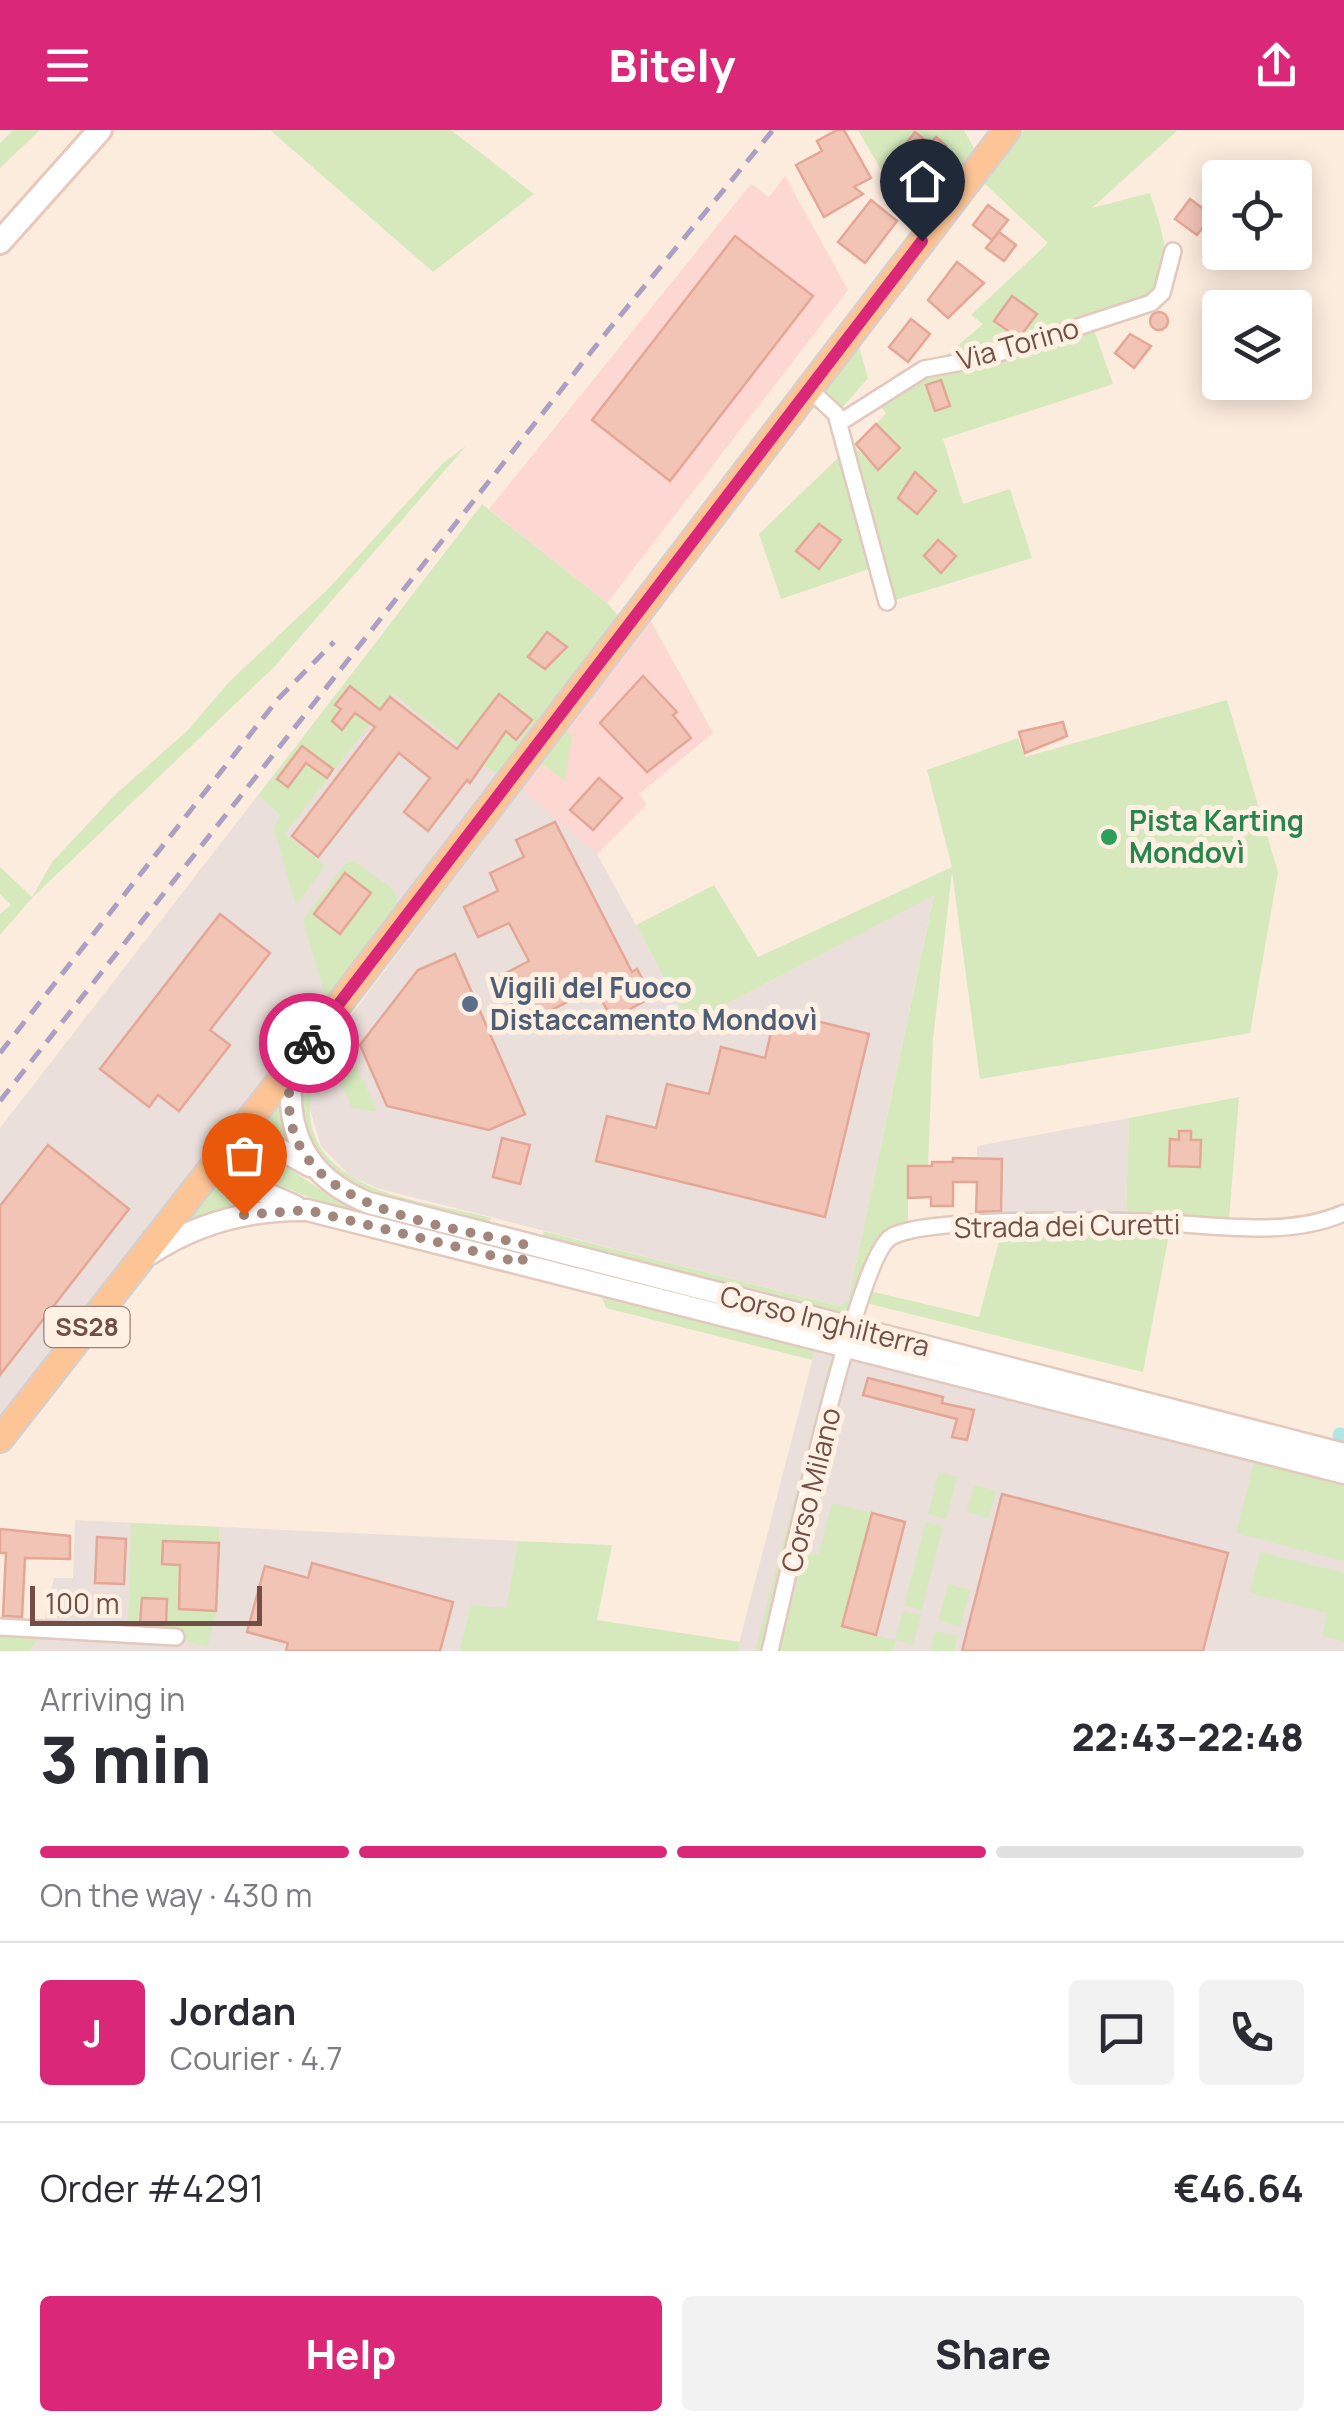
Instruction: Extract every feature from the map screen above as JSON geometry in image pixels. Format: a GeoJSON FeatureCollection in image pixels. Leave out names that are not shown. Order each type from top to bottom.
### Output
{"type":"FeatureCollection","features":[{"type":"Feature","properties":{"kind":"main road"},"geometry":{"type":"LineString","coordinates":[[0,242],[100,130]]}},
{"type":"Feature","properties":{"kind":"main road","name":"SS28"},"geometry":{"type":"LineString","coordinates":[[0,1439],[294,1063],[1007,130]]}},
{"type":"Feature","properties":{"kind":"street","name":"Via Torino"},"geometry":{"type":"LineString","coordinates":[[839,423],[924,369],[984,358],[1152,303],[1162,293],[1173,251]]}},
{"type":"Feature","properties":{"kind":"street"},"geometry":{"type":"LineString","coordinates":[[808,388],[833,409],[839,423],[887,602]]}},
{"type":"Feature","properties":{"kind":"street","name":"Corso Inghilterra"},"geometry":{"type":"LineString","coordinates":[[294,1063],[289,1099],[292,1125],[316,1170]]}},
{"type":"Feature","properties":{"kind":"street","name":"Corso Inghilterra"},"geometry":{"type":"LineString","coordinates":[[524,1254],[368,1203],[340,1190],[316,1170],[270,1144],[229,1146],[245,1184],[307,1210],[524,1254],[996,1374],[1344,1454]]}},
{"type":"Feature","properties":{"kind":"street","name":"Corso Inghilterra"},"geometry":{"type":"LineString","coordinates":[[133,1268],[176,1238],[209,1225],[263,1211],[307,1210]]}},
{"type":"Feature","properties":{"kind":"street","name":"Strada dei Curetti"},"geometry":{"type":"LineString","coordinates":[[849,1337],[877,1253],[886,1239],[898,1234],[996,1223],[1292,1227],[1344,1213]]}},
{"type":"Feature","properties":{"kind":"street","name":"Corso Milano"},"geometry":{"type":"LineString","coordinates":[[770,1651],[849,1337]]}},
{"type":"Feature","properties":{"kind":"street","name":"Corso Inghilterra"},"geometry":{"type":"LineString","coordinates":[[996,1374],[1344,1473]]}},
{"type":"Feature","properties":{"kind":"street"},"geometry":{"type":"LineString","coordinates":[[0,1627],[176,1637]]}},
{"type":"Feature","properties":{"kind":"shaded area"},"geometry":{"type":"Polygon","coordinates":[[[785,176],[848,290],[607,603],[489,509],[751,184],[769,197],[785,176]]]}},
{"type":"Feature","properties":{"kind":"shaded area"},"geometry":{"type":"Polygon","coordinates":[[[648,616],[713,733],[639,794],[647,804],[597,854],[516,786],[648,616]]]}},
{"type":"Feature","properties":{"kind":"shaded area"},"geometry":{"type":"Polygon","coordinates":[[[358,666],[501,778],[0,1425],[0,1128],[358,666]]]}},
{"type":"Feature","properties":{"kind":"shaded area"},"geometry":{"type":"Polygon","coordinates":[[[521,789],[597,854],[690,1024],[934,894],[848,1301],[839,1306],[377,1188],[350,1176],[321,1146],[308,1103],[313,1075],[326,1049],[521,789]]]}},
{"type":"Feature","properties":{"kind":"shaded area"},"geometry":{"type":"Polygon","coordinates":[[[1129,1118],[1126,1215],[976,1219],[977,1146],[1129,1118]]]}},
{"type":"Feature","properties":{"kind":"shaded area"},"geometry":{"type":"Polygon","coordinates":[[[816,1346],[1344,1482],[1344,1651],[737,1651],[816,1346]]]}},
{"type":"Feature","properties":{"kind":"shaded area"},"geometry":{"type":"Polygon","coordinates":[[[75,1520],[518,1541],[506,1609],[471,1605],[459,1651],[30,1651],[41,1636],[54,1578],[73,1578],[75,1520]]]}},
{"type":"Feature","properties":{"kind":"green space"},"geometry":{"type":"Polygon","coordinates":[[[13,130],[40,130],[0,168],[0,143],[13,130]]]}},
{"type":"Feature","properties":{"kind":"green space"},"geometry":{"type":"Polygon","coordinates":[[[270,130],[451,130],[534,194],[433,272],[270,130]]]}},
{"type":"Feature","properties":{"kind":"green space"},"geometry":{"type":"Polygon","coordinates":[[[858,130],[964,130],[977,154],[917,232],[858,130]]]}},
{"type":"Feature","properties":{"kind":"green space"},"geometry":{"type":"Polygon","coordinates":[[[1024,130],[1178,130],[1092,208],[1150,193],[1162,234],[1163,274],[1149,298],[983,354],[941,360],[983,324],[971,315],[1048,243],[984,183],[1024,130]]]}},
{"type":"Feature","properties":{"kind":"green space"},"geometry":{"type":"Polygon","coordinates":[[[1093,327],[1113,384],[943,439],[963,504],[1010,489],[1032,558],[892,601],[851,449],[854,446],[878,470],[890,458],[881,442],[887,435],[876,424],[886,413],[878,403],[917,377],[1093,327]]]}},
{"type":"Feature","properties":{"kind":"green space"},"geometry":{"type":"Polygon","coordinates":[[[858,343],[868,378],[843,407],[821,390],[858,343]]]}},
{"type":"Feature","properties":{"kind":"green space"},"geometry":{"type":"Polygon","coordinates":[[[466,446],[274,667],[32,898],[0,935],[0,914],[11,905],[0,894],[0,867],[32,897],[52,862],[116,794],[188,730],[229,682],[329,588],[443,463],[466,446]]]}},
{"type":"Feature","properties":{"kind":"green space"},"geometry":{"type":"Polygon","coordinates":[[[843,453],[872,568],[781,599],[759,534],[843,453]]]}},
{"type":"Feature","properties":{"kind":"green space"},"geometry":{"type":"Polygon","coordinates":[[[482,504],[607,603],[622,620],[501,778],[393,694],[285,834],[325,866],[296,905],[274,829],[280,814],[258,796],[482,504]]]}},
{"type":"Feature","properties":{"kind":"green space","name":"Pista Karting Mondovì"},"geometry":{"type":"Polygon","coordinates":[[[1227,700],[1278,872],[1250,1033],[980,1079],[952,872],[933,1039],[928,1166],[908,1167],[908,1225],[881,1241],[874,1250],[849,1310],[835,1313],[544,1237],[543,1231],[839,1306],[848,1301],[934,895],[689,1024],[636,925],[714,885],[758,957],[952,867],[927,770],[1018,738],[1025,757],[1227,700]]]}},
{"type":"Feature","properties":{"kind":"green space"},"geometry":{"type":"Polygon","coordinates":[[[562,727],[572,735],[565,781],[537,760],[562,727]]]}},
{"type":"Feature","properties":{"kind":"green space"},"geometry":{"type":"Polygon","coordinates":[[[354,861],[394,890],[399,909],[327,1003],[303,920],[346,863],[354,861]]]}},
{"type":"Feature","properties":{"kind":"green space"},"geometry":{"type":"Polygon","coordinates":[[[427,903],[432,907],[383,966],[332,1040],[315,1078],[310,1114],[321,1148],[351,1176],[401,1197],[491,1218],[489,1224],[420,1207],[350,1180],[323,1161],[304,1135],[298,1102],[308,1061],[427,903]]]}},
{"type":"Feature","properties":{"kind":"green space"},"geometry":{"type":"Polygon","coordinates":[[[348,1047],[377,1112],[352,1108],[335,1069],[348,1047]]]}},
{"type":"Feature","properties":{"kind":"green space"},"geometry":{"type":"Polygon","coordinates":[[[1239,1097],[1229,1219],[1126,1215],[1129,1118],[1239,1097]]]}},
{"type":"Feature","properties":{"kind":"green space"},"geometry":{"type":"Polygon","coordinates":[[[281,1098],[287,1140],[257,1130],[281,1098]]]}},
{"type":"Feature","properties":{"kind":"green space"},"geometry":{"type":"Polygon","coordinates":[[[242,1150],[271,1157],[340,1202],[483,1244],[395,1225],[286,1188],[241,1163],[242,1150]]]}},
{"type":"Feature","properties":{"kind":"green space"},"geometry":{"type":"Polygon","coordinates":[[[220,1174],[238,1192],[258,1202],[184,1220],[220,1174]]]}},
{"type":"Feature","properties":{"kind":"green space"},"geometry":{"type":"Polygon","coordinates":[[[1170,1229],[1143,1372],[866,1303],[870,1291],[979,1317],[1002,1230],[1170,1229]]]}},
{"type":"Feature","properties":{"kind":"green space"},"geometry":{"type":"Polygon","coordinates":[[[600,1292],[816,1346],[812,1360],[606,1308],[600,1292]]]}},
{"type":"Feature","properties":{"kind":"green space"},"geometry":{"type":"Polygon","coordinates":[[[830,1361],[836,1363],[762,1651],[755,1651],[830,1361]]]}},
{"type":"Feature","properties":{"kind":"green space"},"geometry":{"type":"Polygon","coordinates":[[[1255,1459],[1344,1482],[1344,1561],[1236,1533],[1255,1459]]]}},
{"type":"Feature","properties":{"kind":"green space"},"geometry":{"type":"Polygon","coordinates":[[[939,1472],[957,1477],[946,1519],[928,1514],[939,1472]]]}},
{"type":"Feature","properties":{"kind":"green space"},"geometry":{"type":"Polygon","coordinates":[[[974,1485],[996,1491],[989,1518],[967,1512],[974,1485]]]}},
{"type":"Feature","properties":{"kind":"green space"},"geometry":{"type":"Polygon","coordinates":[[[832,1503],[872,1513],[843,1626],[895,1640],[903,1611],[921,1615],[913,1645],[896,1640],[893,1651],[779,1651],[804,1555],[819,1553],[832,1503]]]}},
{"type":"Feature","properties":{"kind":"green space"},"geometry":{"type":"Polygon","coordinates":[[[926,1522],[943,1526],[922,1610],[904,1605],[926,1522]]]}},
{"type":"Feature","properties":{"kind":"green space"},"geometry":{"type":"Polygon","coordinates":[[[131,1523],[219,1527],[219,1543],[163,1541],[180,1565],[179,1609],[216,1611],[208,1646],[128,1629],[131,1523]]]}},
{"type":"Feature","properties":{"kind":"green space"},"geometry":{"type":"Polygon","coordinates":[[[518,1541],[612,1545],[597,1620],[740,1642],[737,1651],[459,1651],[471,1605],[506,1608],[518,1541]]]}},
{"type":"Feature","properties":{"kind":"green space"},"geometry":{"type":"Polygon","coordinates":[[[1260,1552],[1344,1573],[1344,1642],[1322,1636],[1327,1613],[1250,1593],[1260,1552]]]}},
{"type":"Feature","properties":{"kind":"green space"},"geometry":{"type":"Polygon","coordinates":[[[948,1584],[970,1590],[960,1627],[938,1621],[948,1584]]]}},
{"type":"Feature","properties":{"kind":"green space"},"geometry":{"type":"Polygon","coordinates":[[[935,1631],[957,1636],[954,1651],[930,1651],[935,1631]]]}},
{"type":"Feature","properties":{"kind":"green space"},"geometry":{"type":"Polygon","coordinates":[[[0,1634],[41,1636],[30,1651],[0,1651],[0,1634]]]}},
{"type":"Feature","properties":{"kind":"building"},"geometry":{"type":"Polygon","coordinates":[[[844,130],[871,178],[854,187],[863,194],[824,217],[796,165],[822,151],[817,141],[844,130]]]}},
{"type":"Feature","properties":{"kind":"building"},"geometry":{"type":"Polygon","coordinates":[[[915,132],[930,144],[936,137],[946,146],[930,167],[938,173],[923,193],[896,172],[909,156],[901,150],[915,132]]]}},
{"type":"Feature","properties":{"kind":"building"},"geometry":{"type":"Polygon","coordinates":[[[1190,199],[1202,208],[1202,228],[1197,235],[1175,219],[1190,199]]]}},
{"type":"Feature","properties":{"kind":"building"},"geometry":{"type":"Polygon","coordinates":[[[871,200],[897,221],[865,263],[838,242],[871,200]]]}},
{"type":"Feature","properties":{"kind":"building"},"geometry":{"type":"Polygon","coordinates":[[[988,205],[1008,220],[992,240],[973,225],[988,205]]]}},
{"type":"Feature","properties":{"kind":"building"},"geometry":{"type":"Polygon","coordinates":[[[999,232],[1016,245],[1004,261],[986,248],[999,232]]]}},
{"type":"Feature","properties":{"kind":"building"},"geometry":{"type":"Polygon","coordinates":[[[735,236],[813,296],[670,481],[592,420],[735,236]]]}},
{"type":"Feature","properties":{"kind":"building"},"geometry":{"type":"Polygon","coordinates":[[[957,262],[984,283],[948,318],[928,300],[957,262]]]}},
{"type":"Feature","properties":{"kind":"building"},"geometry":{"type":"Polygon","coordinates":[[[1012,296],[1037,314],[1022,334],[1015,336],[994,321],[1012,296]]]}},
{"type":"Feature","properties":{"kind":"building"},"geometry":{"type":"Polygon","coordinates":[[[1159,312],[1166,314],[1166,328],[1159,330],[1152,328],[1150,321],[1152,314],[1159,312]]]}},
{"type":"Feature","properties":{"kind":"building"},"geometry":{"type":"Polygon","coordinates":[[[911,319],[930,334],[908,362],[889,347],[911,319]]]}},
{"type":"Feature","properties":{"kind":"building"},"geometry":{"type":"Polygon","coordinates":[[[1130,334],[1151,346],[1134,368],[1115,353],[1130,334]]]}},
{"type":"Feature","properties":{"kind":"building"},"geometry":{"type":"Polygon","coordinates":[[[941,380],[950,406],[935,411],[926,385],[941,380]]]}},
{"type":"Feature","properties":{"kind":"building"},"geometry":{"type":"Polygon","coordinates":[[[876,424],[900,448],[878,470],[856,444],[876,424]]]}},
{"type":"Feature","properties":{"kind":"building"},"geometry":{"type":"Polygon","coordinates":[[[915,472],[936,491],[917,514],[898,498],[915,472]]]}},
{"type":"Feature","properties":{"kind":"building"},"geometry":{"type":"Polygon","coordinates":[[[819,524],[841,540],[819,569],[796,551],[819,524]]]}},
{"type":"Feature","properties":{"kind":"building"},"geometry":{"type":"Polygon","coordinates":[[[938,540],[956,556],[941,573],[924,556],[938,540]]]}},
{"type":"Feature","properties":{"kind":"building"},"geometry":{"type":"Polygon","coordinates":[[[547,632],[567,647],[545,669],[528,657],[547,632]]]}},
{"type":"Feature","properties":{"kind":"building"},"geometry":{"type":"Polygon","coordinates":[[[643,676],[677,712],[673,715],[691,738],[647,772],[600,723],[643,676]]]}},
{"type":"Feature","properties":{"kind":"building"},"geometry":{"type":"Polygon","coordinates":[[[350,686],[380,710],[390,697],[457,749],[499,694],[532,720],[516,740],[506,731],[470,783],[467,780],[428,831],[404,812],[430,778],[399,753],[318,857],[292,836],[375,727],[355,713],[342,730],[332,721],[341,709],[335,705],[350,686]]]}},
{"type":"Feature","properties":{"kind":"building"},"geometry":{"type":"Polygon","coordinates":[[[1063,722],[1067,736],[1025,753],[1019,732],[1063,722]]]}},
{"type":"Feature","properties":{"kind":"building"},"geometry":{"type":"Polygon","coordinates":[[[302,746],[333,769],[327,778],[306,763],[288,787],[277,779],[302,746]]]}},
{"type":"Feature","properties":{"kind":"building"},"geometry":{"type":"Polygon","coordinates":[[[599,778],[622,798],[593,830],[570,810],[599,778]]]}},
{"type":"Feature","properties":{"kind":"building"},"geometry":{"type":"Polygon","coordinates":[[[555,822],[632,972],[637,969],[652,997],[612,1019],[595,988],[522,1025],[498,977],[529,961],[509,923],[478,937],[464,907],[498,891],[490,873],[524,857],[516,840],[555,822]]]}},
{"type":"Feature","properties":{"kind":"building"},"geometry":{"type":"Polygon","coordinates":[[[345,873],[371,893],[340,934],[314,914],[345,873]]]}},
{"type":"Feature","properties":{"kind":"building"},"geometry":{"type":"Polygon","coordinates":[[[220,914],[270,953],[210,1030],[230,1045],[179,1111],[158,1095],[149,1107],[100,1069],[220,914]]]}},
{"type":"Feature","properties":{"kind":"building"},"geometry":{"type":"Polygon","coordinates":[[[455,954],[525,1114],[489,1130],[387,1106],[360,1045],[418,970],[455,954]]]}},
{"type":"Feature","properties":{"kind":"building"},"geometry":{"type":"Polygon","coordinates":[[[776,1011],[869,1034],[825,1217],[596,1161],[607,1116],[656,1128],[667,1084],[709,1094],[721,1047],[765,1058],[776,1011]]]}},
{"type":"Feature","properties":{"kind":"building"},"geometry":{"type":"Polygon","coordinates":[[[1179,1131],[1191,1131],[1191,1140],[1201,1140],[1200,1167],[1169,1166],[1170,1139],[1179,1140],[1179,1131]]]}},
{"type":"Feature","properties":{"kind":"building"},"geometry":{"type":"Polygon","coordinates":[[[502,1138],[530,1145],[520,1184],[493,1177],[502,1138]]]}},
{"type":"Feature","properties":{"kind":"building"},"geometry":{"type":"Polygon","coordinates":[[[48,1145],[129,1209],[0,1375],[0,1206],[48,1145]]]}},
{"type":"Feature","properties":{"kind":"building"},"geometry":{"type":"Polygon","coordinates":[[[953,1158],[1002,1159],[1001,1211],[976,1212],[977,1182],[953,1182],[953,1206],[931,1206],[931,1197],[908,1198],[908,1166],[932,1166],[932,1162],[953,1162],[953,1158]]]}},
{"type":"Feature","properties":{"kind":"building"},"geometry":{"type":"Polygon","coordinates":[[[868,1378],[943,1397],[942,1403],[974,1410],[967,1440],[952,1437],[957,1419],[863,1395],[868,1378]]]}},
{"type":"Feature","properties":{"kind":"building"},"geometry":{"type":"Polygon","coordinates":[[[1002,1494],[1228,1553],[1203,1651],[962,1651],[1002,1494]]]}},
{"type":"Feature","properties":{"kind":"building"},"geometry":{"type":"Polygon","coordinates":[[[872,1513],[905,1522],[876,1635],[842,1626],[872,1513]]]}},
{"type":"Feature","properties":{"kind":"building"},"geometry":{"type":"Polygon","coordinates":[[[0,1529],[70,1536],[70,1559],[25,1558],[22,1617],[3,1616],[6,1553],[0,1553],[0,1529]]]}},
{"type":"Feature","properties":{"kind":"building"},"geometry":{"type":"Polygon","coordinates":[[[97,1537],[126,1539],[124,1584],[95,1583],[97,1537]]]}},
{"type":"Feature","properties":{"kind":"building"},"geometry":{"type":"Polygon","coordinates":[[[163,1541],[219,1543],[216,1611],[179,1609],[180,1565],[162,1564],[163,1541]]]}},
{"type":"Feature","properties":{"kind":"building"},"geometry":{"type":"Polygon","coordinates":[[[312,1563],[453,1602],[440,1651],[286,1651],[288,1643],[247,1632],[265,1566],[308,1578],[312,1563]]]}},
{"type":"Feature","properties":{"kind":"building"},"geometry":{"type":"Polygon","coordinates":[[[142,1598],[167,1599],[166,1625],[140,1624],[142,1598]]]}},
{"type":"Feature","properties":{"kind":"waterway"},"geometry":{"type":"LineString","coordinates":[[1340,1435],[1344,1436]]}},
{"type":"Feature","properties":{"kind":"railway"},"geometry":{"type":"LineString","coordinates":[[0,1101],[606,333],[773,130]]}},
{"type":"Feature","properties":{"kind":"railway"},"geometry":{"type":"LineString","coordinates":[[0,1053],[278,699],[334,642]]}},
{"type":"Feature","properties":{"kind":"way so far"},"geometry":{"type":"LineString","coordinates":[[244,1215],[307,1210],[522,1263],[526,1245],[368,1203],[340,1190],[316,1170],[296,1136],[289,1099],[294,1063],[309,1043]]}},
{"type":"Feature","properties":{"kind":"place","name":"Pista Karting Mondovì"},"geometry":{"type":"Point","coordinates":[1109,837]}},
{"type":"Feature","properties":{"kind":"place","name":"Vigili del Fuoco Distaccamento Mondovì"},"geometry":{"type":"Point","coordinates":[470,1004]}},
{"type":"Feature","properties":{"kind":"route"},"geometry":{"type":"LineString","coordinates":[[309,1043],[922,241]]}}]}
